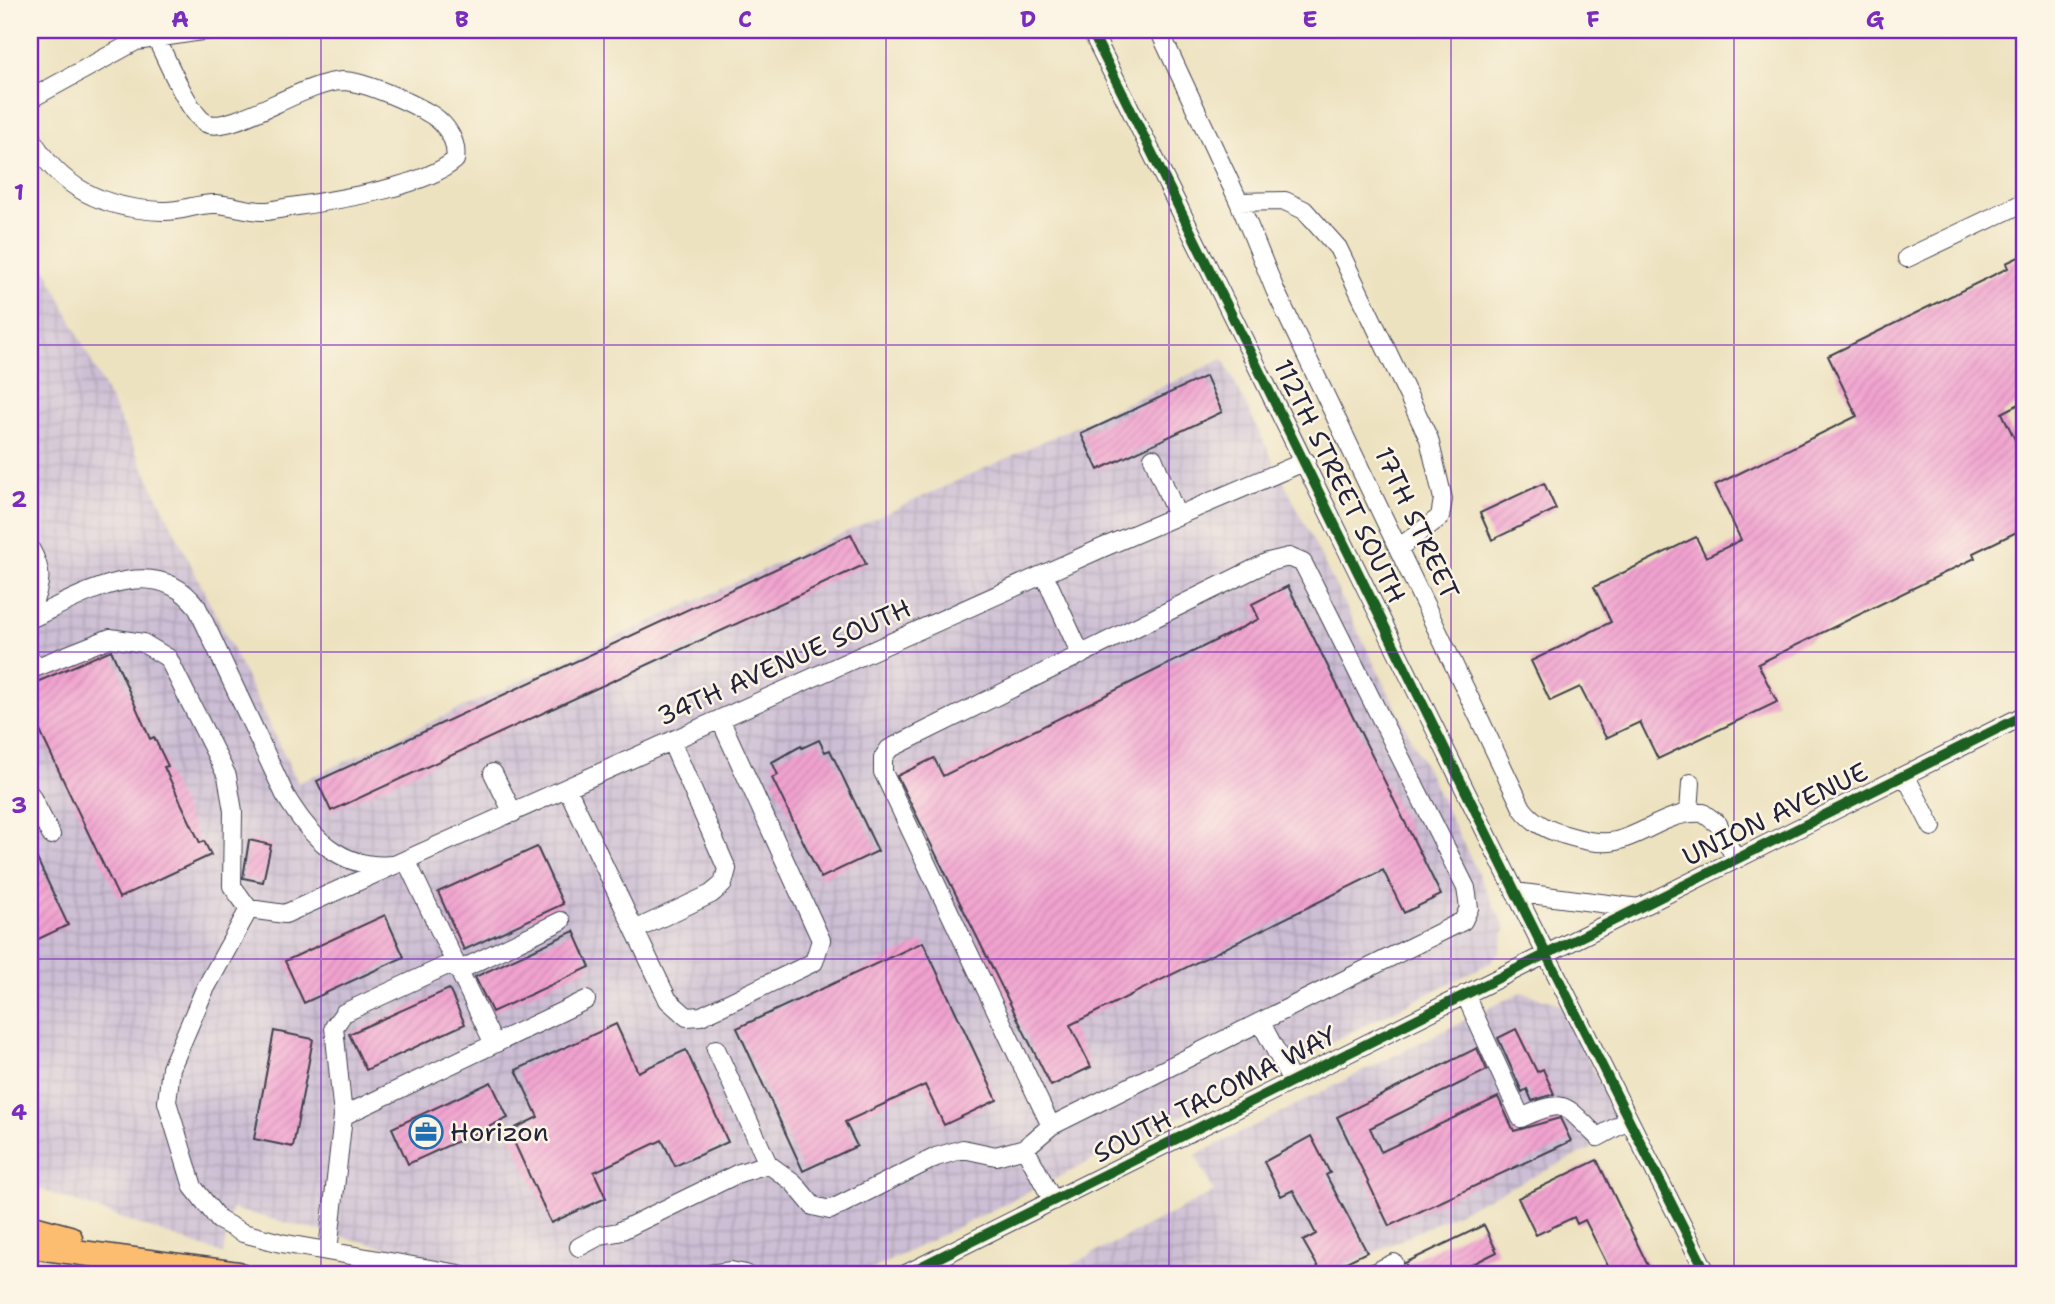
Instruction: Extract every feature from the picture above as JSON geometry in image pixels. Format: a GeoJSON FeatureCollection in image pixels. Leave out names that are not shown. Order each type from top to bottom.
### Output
{"type":"FeatureCollection","features":[{"type":"Feature","properties":{"kind":"highway"},"geometry":{"type":"LineString","coordinates":[[30,1227],[158,1262]]}},
{"type":"Feature","properties":{"kind":"highway"},"geometry":{"type":"LineString","coordinates":[[30,1246],[238,1274]]}},
{"type":"Feature","properties":{"kind":"street"},"geometry":{"type":"LineString","coordinates":[[30,99],[114,51],[155,36],[208,30]]}},
{"type":"Feature","properties":{"kind":"street","name":"112TH STREET SOUTH"},"geometry":{"type":"LineString","coordinates":[[1091,30],[1306,461],[1544,953],[1707,1274]]}},
{"type":"Feature","properties":{"kind":"street","name":"17TH STREET"},"geometry":{"type":"LineString","coordinates":[[1159,30],[1239,202],[1275,290],[1518,800],[1531,818],[1542,826],[1576,838],[1605,842],[1623,839],[1666,818],[1689,813]]}},
{"type":"Feature","properties":{"kind":"street"},"geometry":{"type":"LineString","coordinates":[[30,136],[45,161],[71,186],[98,200],[162,211],[217,204],[249,212],[268,211],[390,187],[428,176],[455,160],[457,151],[453,139],[435,117],[360,84],[342,81],[291,94],[235,122],[222,126],[208,124],[197,117],[189,106],[155,36]]}},
{"type":"Feature","properties":{"kind":"street"},"geometry":{"type":"LineString","coordinates":[[1239,202],[1285,201],[1304,210],[1338,248],[1429,439],[1443,499],[1440,517],[1399,547]]}},
{"type":"Feature","properties":{"kind":"street"},"geometry":{"type":"LineString","coordinates":[[1907,258],[2025,202]]}},
{"type":"Feature","properties":{"kind":"street"},"geometry":{"type":"LineString","coordinates":[[1153,458],[1177,516]]}},
{"type":"Feature","properties":{"kind":"street","name":"34TH AVENUE SOUTH"},"geometry":{"type":"LineString","coordinates":[[249,909],[285,914],[407,862],[1044,574],[1306,461]]}},
{"type":"Feature","properties":{"kind":"street"},"geometry":{"type":"LineString","coordinates":[[30,548],[41,570],[40,582],[30,611]]}},
{"type":"Feature","properties":{"kind":"street"},"geometry":{"type":"LineString","coordinates":[[716,1049],[768,1164],[793,1182],[813,1206],[830,1210],[936,1157],[964,1149],[996,1156],[1026,1148],[1051,1126],[1463,921],[1468,908],[1466,888],[1303,563],[1289,557],[1268,562],[889,749],[883,758],[883,772],[1051,1126]]}},
{"type":"Feature","properties":{"kind":"street"},"geometry":{"type":"LineString","coordinates":[[1044,574],[1081,655]]}},
{"type":"Feature","properties":{"kind":"street"},"geometry":{"type":"LineString","coordinates":[[30,619],[107,586],[141,578],[159,578],[176,586],[197,607],[285,795],[310,833],[326,847],[353,861],[378,866],[407,862],[494,1044]]}},
{"type":"Feature","properties":{"kind":"street"},"geometry":{"type":"LineString","coordinates":[[30,659],[37,667],[110,638],[143,643],[168,658],[227,776],[233,811],[232,886],[249,909],[204,991],[187,1030],[171,1068],[167,1102],[193,1187],[219,1220],[243,1233],[459,1274]]}},
{"type":"Feature","properties":{"kind":"street","name":"UNION AVENUE"},"geometry":{"type":"LineString","coordinates":[[1544,953],[2025,715]]}},
{"type":"Feature","properties":{"kind":"street"},"geometry":{"type":"LineString","coordinates":[[567,788],[667,1000],[687,1017],[701,1016],[814,962],[821,940],[720,719]]}},
{"type":"Feature","properties":{"kind":"street"},"geometry":{"type":"LineString","coordinates":[[635,930],[711,894],[723,884],[727,869],[671,741]]}},
{"type":"Feature","properties":{"kind":"street"},"geometry":{"type":"LineString","coordinates":[[493,773],[513,813]]}},
{"type":"Feature","properties":{"kind":"street"},"geometry":{"type":"LineString","coordinates":[[1905,775],[1932,827]]}},
{"type":"Feature","properties":{"kind":"street"},"geometry":{"type":"LineString","coordinates":[[1691,783],[1689,813],[1713,817],[1735,858]]}},
{"type":"Feature","properties":{"kind":"street"},"geometry":{"type":"LineString","coordinates":[[30,794],[51,835]]}},
{"type":"Feature","properties":{"kind":"street"},"geometry":{"type":"LineString","coordinates":[[1515,892],[1541,898],[1639,908]]}},
{"type":"Feature","properties":{"kind":"street"},"geometry":{"type":"LineString","coordinates":[[328,1251],[344,1116],[334,1027],[337,1020],[344,1013],[561,921]]}},
{"type":"Feature","properties":{"kind":"street","name":"SOUTH TACOMA WAY"},"geometry":{"type":"LineString","coordinates":[[906,1274],[1544,953]]}},
{"type":"Feature","properties":{"kind":"street"},"geometry":{"type":"LineString","coordinates":[[1465,994],[1521,1118],[1552,1104],[1565,1107],[1598,1137],[1629,1120]]}},
{"type":"Feature","properties":{"kind":"street"},"geometry":{"type":"LineString","coordinates":[[344,1116],[586,1000]]}},
{"type":"Feature","properties":{"kind":"street"},"geometry":{"type":"LineString","coordinates":[[1261,1023],[1292,1081]]}},
{"type":"Feature","properties":{"kind":"street"},"geometry":{"type":"LineString","coordinates":[[1026,1148],[1053,1201]]}},
{"type":"Feature","properties":{"kind":"street"},"geometry":{"type":"LineString","coordinates":[[579,1247],[601,1235],[618,1232],[739,1173],[768,1164]]}},
{"type":"Feature","properties":{"kind":"street"},"geometry":{"type":"LineString","coordinates":[[1371,1274],[1394,1263]]}},
{"type":"Feature","properties":{"kind":"street"},"geometry":{"type":"LineString","coordinates":[[710,1274],[731,1271],[746,1274]]}},
{"type":"Feature","properties":{"kind":"shaded area"},"geometry":{"type":"Polygon","coordinates":[[[30,236],[298,783],[1223,359],[1505,928],[1500,952],[1490,963],[863,1274],[763,1274],[739,1264],[701,1274],[494,1274],[231,1209],[223,1254],[30,1186],[30,236]]]}},
{"type":"Feature","properties":{"kind":"shaded area"},"geometry":{"type":"Polygon","coordinates":[[[1521,992],[1560,1004],[1624,1133],[1329,1274],[1053,1274],[1214,1192],[1196,1155],[1521,992]]]}},
{"type":"Feature","properties":{"kind":"building"},"geometry":{"type":"Polygon","coordinates":[[[2025,254],[2025,401],[2002,413],[2025,460],[2025,528],[1973,553],[1975,558],[1758,664],[1777,702],[1658,759],[1640,722],[1606,738],[1580,687],[1550,701],[1531,661],[1611,622],[1594,587],[1696,537],[1706,557],[1741,540],[1715,485],[1857,416],[1828,356],[2008,268],[2006,263],[2025,254]]]}},
{"type":"Feature","properties":{"kind":"building"},"geometry":{"type":"Polygon","coordinates":[[[1206,376],[1222,412],[1098,470],[1081,434],[1206,376]]]}},
{"type":"Feature","properties":{"kind":"building"},"geometry":{"type":"Polygon","coordinates":[[[1544,483],[1556,509],[1492,540],[1480,513],[1544,483]]]}},
{"type":"Feature","properties":{"kind":"building"},"geometry":{"type":"Polygon","coordinates":[[[851,534],[866,564],[331,811],[317,781],[851,534]]]}},
{"type":"Feature","properties":{"kind":"building"},"geometry":{"type":"Polygon","coordinates":[[[1288,586],[1441,895],[1404,913],[1383,870],[1070,1025],[1091,1067],[1051,1086],[897,776],[934,758],[943,776],[1259,619],[1252,604],[1288,586]]]}},
{"type":"Feature","properties":{"kind":"building"},"geometry":{"type":"Polygon","coordinates":[[[111,650],[150,739],[154,737],[168,766],[164,767],[200,843],[204,841],[211,855],[119,898],[30,710],[30,685],[111,650]]]}},
{"type":"Feature","properties":{"kind":"building"},"geometry":{"type":"Polygon","coordinates":[[[819,740],[825,752],[830,750],[878,851],[821,878],[772,778],[778,775],[772,762],[801,746],[802,748],[819,740]]]}},
{"type":"Feature","properties":{"kind":"building"},"geometry":{"type":"Polygon","coordinates":[[[249,840],[271,845],[263,882],[243,878],[249,840]]]}},
{"type":"Feature","properties":{"kind":"building"},"geometry":{"type":"Polygon","coordinates":[[[30,844],[68,925],[30,943],[30,844]]]}},
{"type":"Feature","properties":{"kind":"building"},"geometry":{"type":"Polygon","coordinates":[[[537,847],[563,904],[464,950],[438,892],[537,847]]]}},
{"type":"Feature","properties":{"kind":"building"},"geometry":{"type":"Polygon","coordinates":[[[385,915],[404,957],[304,1003],[285,961],[385,915]]]}},
{"type":"Feature","properties":{"kind":"building"},"geometry":{"type":"Polygon","coordinates":[[[574,931],[590,967],[492,1012],[475,977],[574,931]]]}},
{"type":"Feature","properties":{"kind":"building"},"geometry":{"type":"Polygon","coordinates":[[[923,942],[997,1100],[944,1125],[925,1085],[845,1122],[857,1146],[803,1171],[737,1028],[923,942]]]}},
{"type":"Feature","properties":{"kind":"building"},"geometry":{"type":"Polygon","coordinates":[[[449,989],[465,1024],[366,1070],[349,1034],[449,989]]]}},
{"type":"Feature","properties":{"kind":"building"},"geometry":{"type":"Polygon","coordinates":[[[616,1024],[638,1072],[686,1050],[728,1142],[675,1166],[662,1140],[594,1172],[606,1198],[551,1223],[509,1131],[538,1117],[516,1070],[616,1024]]]}},
{"type":"Feature","properties":{"kind":"building"},"geometry":{"type":"Polygon","coordinates":[[[1516,1029],[1537,1072],[1543,1069],[1554,1094],[1532,1101],[1527,1089],[1522,1092],[1498,1038],[1516,1029]]]}},
{"type":"Feature","properties":{"kind":"building"},"geometry":{"type":"Polygon","coordinates":[[[274,1031],[313,1039],[293,1147],[254,1139],[274,1031]]]}},
{"type":"Feature","properties":{"kind":"building"},"geometry":{"type":"Polygon","coordinates":[[[1477,1048],[1487,1070],[1370,1128],[1381,1152],[1498,1097],[1514,1131],[1560,1118],[1571,1141],[1389,1226],[1337,1117],[1477,1048]]]}},
{"type":"Feature","properties":{"kind":"building"},"geometry":{"type":"Polygon","coordinates":[[[491,1082],[508,1118],[408,1164],[392,1128],[491,1082]]]}},
{"type":"Feature","properties":{"kind":"building"},"geometry":{"type":"Polygon","coordinates":[[[1311,1136],[1330,1173],[1326,1175],[1367,1252],[1322,1274],[1303,1241],[1316,1234],[1293,1190],[1281,1196],[1264,1162],[1311,1136]]]}},
{"type":"Feature","properties":{"kind":"building"},"geometry":{"type":"Polygon","coordinates":[[[1597,1160],[1652,1274],[1612,1274],[1585,1220],[1577,1224],[1574,1217],[1536,1235],[1518,1198],[1597,1160]]]}},
{"type":"Feature","properties":{"kind":"building"},"geometry":{"type":"Polygon","coordinates":[[[1484,1225],[1497,1252],[1461,1270],[1463,1274],[1411,1274],[1405,1263],[1484,1225]]]}},
{"type":"Feature","properties":{"kind":"cycle path"},"geometry":{"type":"LineString","coordinates":[[1091,30],[1551,964],[1707,1274]]}},
{"type":"Feature","properties":{"kind":"cycle path"},"geometry":{"type":"LineString","coordinates":[[906,1274],[2025,715]]}},
{"type":"Feature","properties":{"kind":"place","name":"Horizon"},"geometry":{"type":"Point","coordinates":[426,1132]}}]}
